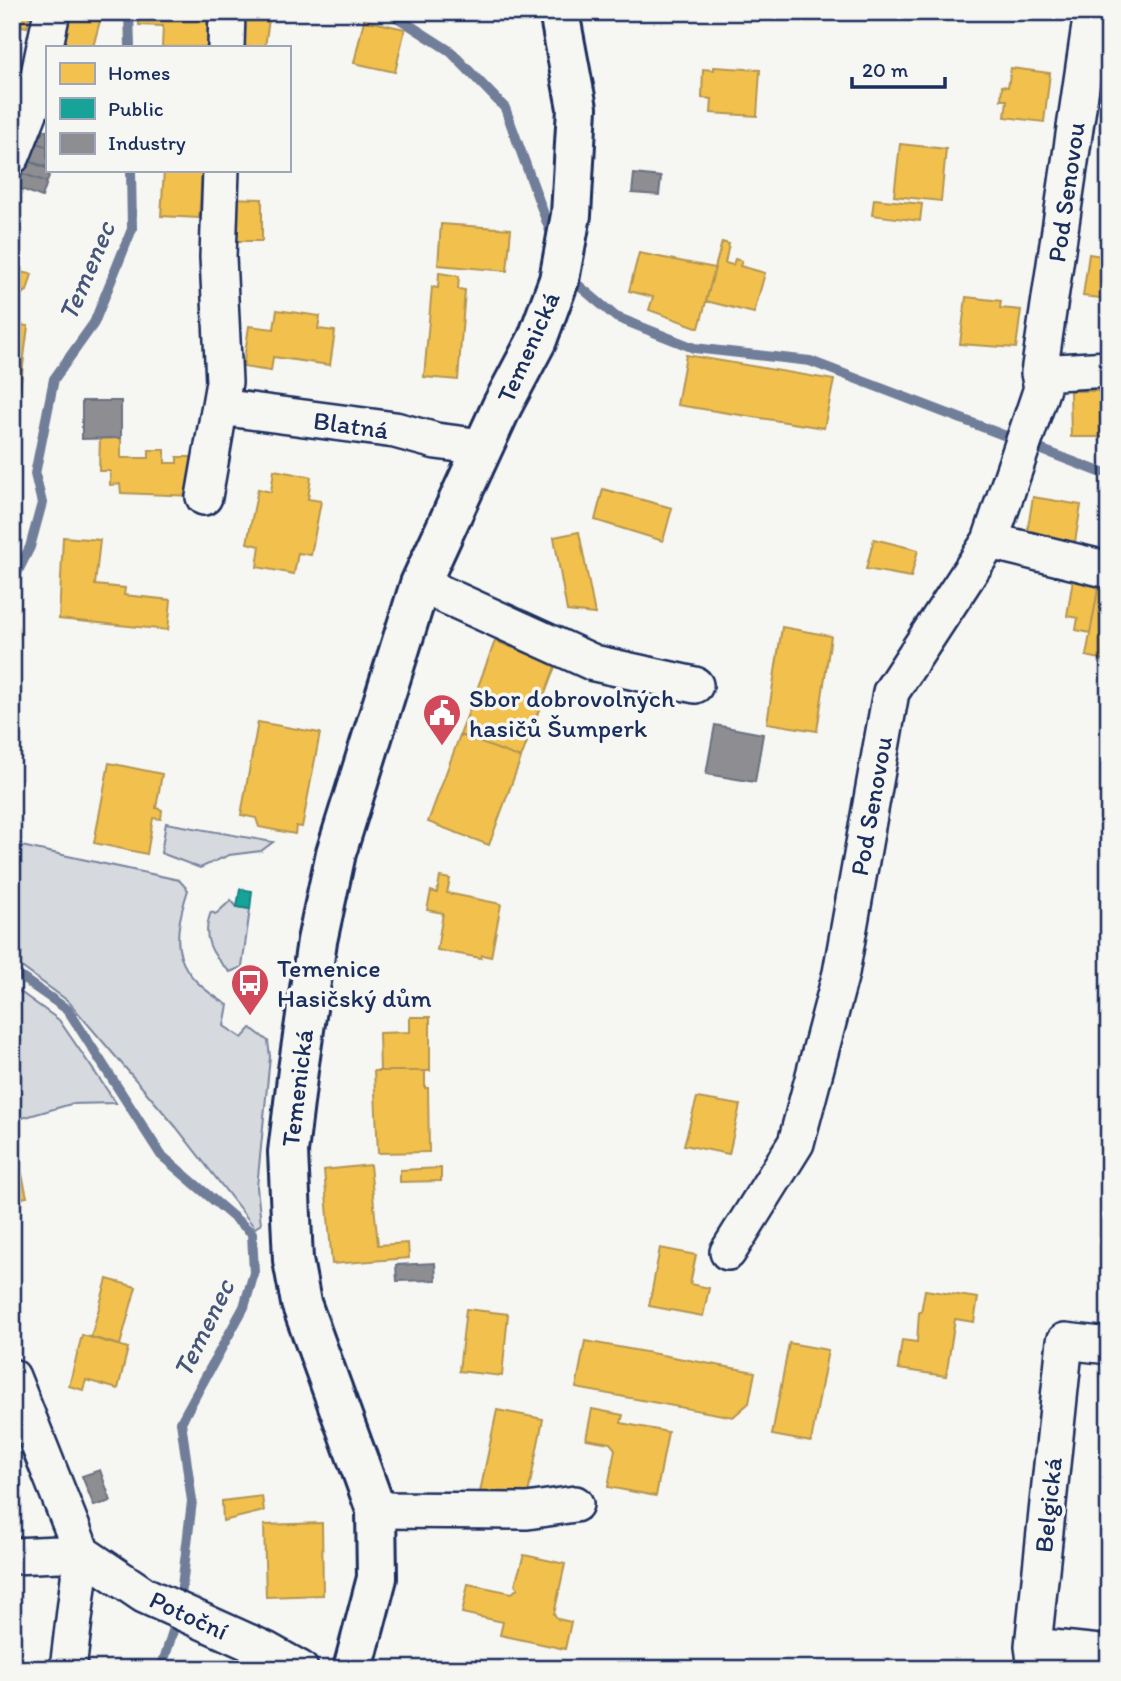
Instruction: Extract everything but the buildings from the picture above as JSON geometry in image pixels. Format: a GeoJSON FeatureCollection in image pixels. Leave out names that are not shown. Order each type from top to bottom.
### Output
{"type":"FeatureCollection","features":[{"type":"Feature","properties":{"kind":"street"},"geometry":{"type":"LineString","coordinates":[[12,156],[33,103],[52,12]]}},
{"type":"Feature","properties":{"kind":"street"},"geometry":{"type":"LineString","coordinates":[[226,46],[227,12]]}},
{"type":"Feature","properties":{"kind":"street","name":"Temenická"},"geometry":{"type":"LineString","coordinates":[[353,1669],[376,1578],[376,1510],[301,1303],[293,1261],[288,1152],[306,1014],[336,853],[420,584],[482,447],[537,340],[559,280],[571,215],[577,107],[559,12]]}},
{"type":"Feature","properties":{"kind":"street","name":"Pod Senovou"},"geometry":{"type":"LineString","coordinates":[[728,1252],[796,1143],[841,974],[891,692],[990,541],[1042,388],[1039,373],[1092,12]]}},
{"type":"Feature","properties":{"kind":"street"},"geometry":{"type":"LineString","coordinates":[[204,497],[224,382],[218,257],[221,172]]}},
{"type":"Feature","properties":{"kind":"street"},"geometry":{"type":"LineString","coordinates":[[1039,373],[1109,369]]}},
{"type":"Feature","properties":{"kind":"street","name":"Blatná"},"geometry":{"type":"LineString","coordinates":[[219,407],[395,430],[436,441],[482,447]]}},
{"type":"Feature","properties":{"kind":"street"},"geometry":{"type":"LineString","coordinates":[[990,541],[1109,570]]}},
{"type":"Feature","properties":{"kind":"street"},"geometry":{"type":"LineString","coordinates":[[420,584],[594,663],[695,685]]}},
{"type":"Feature","properties":{"kind":"street","name":"Belgická"},"geometry":{"type":"LineString","coordinates":[[1035,1658],[1065,1341],[1109,1346]]}},
{"type":"Feature","properties":{"kind":"street"},"geometry":{"type":"LineString","coordinates":[[12,1377],[82,1553],[68,1669]]}},
{"type":"Feature","properties":{"kind":"street"},"geometry":{"type":"LineString","coordinates":[[376,1510],[527,1511],[575,1504]]}},
{"type":"Feature","properties":{"kind":"street"},"geometry":{"type":"LineString","coordinates":[[12,1556],[82,1553]]}},
{"type":"Feature","properties":{"kind":"street","name":"Potoční"},"geometry":{"type":"LineString","coordinates":[[82,1553],[144,1595],[266,1650],[300,1669]]}},
{"type":"Feature","properties":{"kind":"street"},"geometry":{"type":"LineString","coordinates":[[1035,1658],[1109,1654]]}},
{"type":"Feature","properties":{"kind":"shaded area"},"geometry":{"type":"Polygon","coordinates":[[[166,823],[273,842],[261,851],[229,855],[200,868],[161,853],[166,823]]]}},
{"type":"Feature","properties":{"kind":"shaded area"},"geometry":{"type":"Polygon","coordinates":[[[12,844],[179,880],[188,890],[182,910],[178,943],[187,970],[197,982],[228,1005],[224,1026],[242,1038],[251,1028],[268,1041],[270,1057],[257,1187],[261,1224],[255,1228],[176,1127],[68,1001],[12,960],[12,844]]]}},
{"type":"Feature","properties":{"kind":"shaded area"},"geometry":{"type":"Polygon","coordinates":[[[231,900],[237,907],[250,909],[242,967],[230,972],[213,952],[207,930],[211,912],[216,914],[231,900]]]}},
{"type":"Feature","properties":{"kind":"shaded area"},"geometry":{"type":"Polygon","coordinates":[[[12,986],[59,1020],[116,1103],[71,1104],[12,1121],[12,986]]]}},
{"type":"Feature","properties":{"kind":"waterway","name":"Temenec"},"geometry":{"type":"LineString","coordinates":[[129,12],[130,46]]}},
{"type":"Feature","properties":{"kind":"waterway"},"geometry":{"type":"LineString","coordinates":[[389,12],[450,51],[505,108],[553,239]]}},
{"type":"Feature","properties":{"kind":"waterway","name":"Temenec"},"geometry":{"type":"LineString","coordinates":[[12,583],[30,547],[42,503],[35,474],[54,379],[94,323],[132,229],[131,172]]}},
{"type":"Feature","properties":{"kind":"waterway"},"geometry":{"type":"LineString","coordinates":[[570,278],[616,317],[694,348],[810,361],[1100,472],[1109,472]]}},
{"type":"Feature","properties":{"kind":"waterway","name":"Temenec"},"geometry":{"type":"LineString","coordinates":[[12,971],[68,1010],[161,1155],[252,1233],[254,1273],[244,1307],[181,1422],[192,1501],[179,1612],[161,1669]]}},
{"type":"Feature","properties":{"kind":"place","name":"Sbor dobrovolných hasičů Šumperk"},"geometry":{"type":"Point","coordinates":[442,747]}},
{"type":"Feature","properties":{"kind":"place","name":"Temenice Hasičský dům"},"geometry":{"type":"Point","coordinates":[250,1017]}}]}
